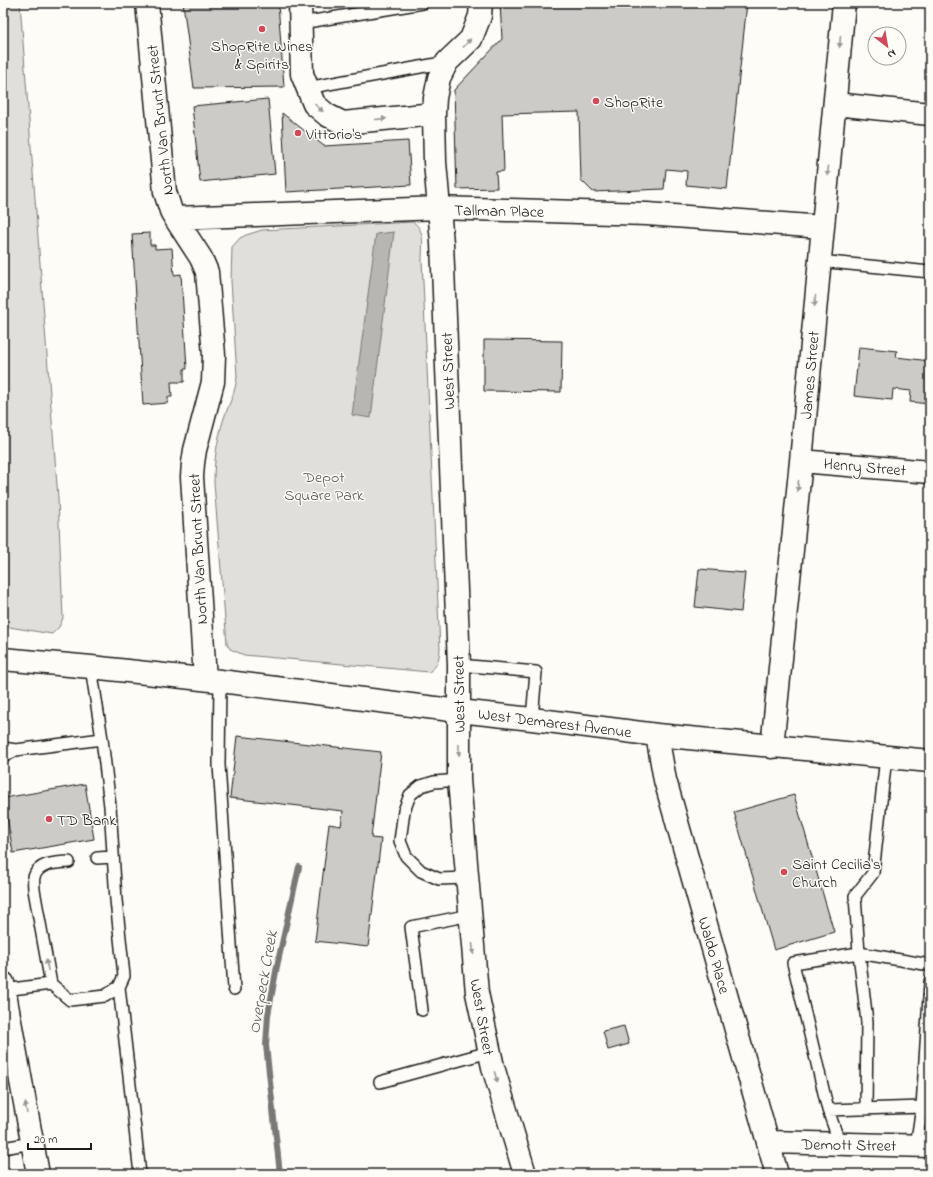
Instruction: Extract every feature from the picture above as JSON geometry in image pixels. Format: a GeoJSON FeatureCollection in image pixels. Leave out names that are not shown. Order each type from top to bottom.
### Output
{"type":"FeatureCollection","features":[{"type":"Feature","properties":{"kind":"street","name":"North Van Brunt Street"},"geometry":{"type":"LineString","coordinates":[[147,3],[163,180],[167,202],[175,218],[205,264],[210,288],[214,355],[213,382],[195,450],[192,477],[213,680]]}},
{"type":"Feature","properties":{"kind":"street"},"geometry":{"type":"LineString","coordinates":[[447,62],[471,39],[480,16],[481,3]]}},
{"type":"Feature","properties":{"kind":"street","name":"James Street"},"geometry":{"type":"LineString","coordinates":[[772,747],[801,461],[844,3]]}},
{"type":"Feature","properties":{"kind":"street"},"geometry":{"type":"LineString","coordinates":[[300,13],[302,74],[314,104],[327,115],[342,123],[434,114]]}},
{"type":"Feature","properties":{"kind":"street","name":"West Street"},"geometry":{"type":"LineString","coordinates":[[447,62],[439,78],[435,98],[434,114],[435,162],[442,243],[459,665],[459,780],[477,993],[493,1066],[525,1174]]}},
{"type":"Feature","properties":{"kind":"street"},"geometry":{"type":"LineString","coordinates":[[835,104],[930,114]]}},
{"type":"Feature","properties":{"kind":"street","name":"Tallman Place"},"geometry":{"type":"LineString","coordinates":[[175,218],[439,208],[647,214],[823,227]]}},
{"type":"Feature","properties":{"kind":"street","name":"Henry Street"},"geometry":{"type":"LineString","coordinates":[[801,461],[930,472]]}},
{"type":"Feature","properties":{"kind":"street","name":"West Demarest Avenue"},"geometry":{"type":"LineString","coordinates":[[3,659],[213,680],[657,735],[930,761]]}},
{"type":"Feature","properties":{"kind":"street","name":"Waldo Place"},"geometry":{"type":"LineString","coordinates":[[657,735],[665,780],[777,1174]]}},
{"type":"Feature","properties":{"kind":"street"},"geometry":{"type":"LineString","coordinates":[[4,987],[8,1031],[38,1174]]}},
{"type":"Feature","properties":{"kind":"street","name":"Demott Street"},"geometry":{"type":"LineString","coordinates":[[768,1142],[923,1146]]}},
{"type":"Feature","properties":{"kind":"lane"},"geometry":{"type":"LineString","coordinates":[[300,13],[423,3]]}},
{"type":"Feature","properties":{"kind":"lane"},"geometry":{"type":"LineString","coordinates":[[307,88],[447,62]]}},
{"type":"Feature","properties":{"kind":"lane"},"geometry":{"type":"LineString","coordinates":[[819,261],[930,272]]}},
{"type":"Feature","properties":{"kind":"lane"},"geometry":{"type":"LineString","coordinates":[[459,665],[536,672],[532,719]]}},
{"type":"Feature","properties":{"kind":"lane"},"geometry":{"type":"LineString","coordinates":[[69,862],[48,864],[39,869],[34,876],[34,890],[51,984],[70,1000],[105,996],[118,987],[124,976],[116,900],[110,806],[92,667]]}},
{"type":"Feature","properties":{"kind":"lane"},"geometry":{"type":"LineString","coordinates":[[213,680],[234,990]]}},
{"type":"Feature","properties":{"kind":"lane"},"geometry":{"type":"LineString","coordinates":[[3,748],[16,750],[102,739]]}},
{"type":"Feature","properties":{"kind":"lane"},"geometry":{"type":"LineString","coordinates":[[3,757],[16,750]]}},
{"type":"Feature","properties":{"kind":"lane"},"geometry":{"type":"LineString","coordinates":[[866,1109],[867,1022],[859,953],[855,896],[873,873],[886,757]]}},
{"type":"Feature","properties":{"kind":"lane"},"geometry":{"type":"LineString","coordinates":[[459,780],[434,782],[421,786],[410,795],[404,811],[400,841],[406,856],[421,871],[439,879],[467,878]]}},
{"type":"Feature","properties":{"kind":"lane"},"geometry":{"type":"LineString","coordinates":[[97,858],[113,857]]}},
{"type":"Feature","properties":{"kind":"lane"},"geometry":{"type":"LineString","coordinates":[[422,1010],[411,927],[470,915]]}},
{"type":"Feature","properties":{"kind":"lane"},"geometry":{"type":"LineString","coordinates":[[840,1144],[828,1110],[793,963],[859,953],[930,965]]}},
{"type":"Feature","properties":{"kind":"lane"},"geometry":{"type":"LineString","coordinates":[[923,1146],[926,1107],[930,982]]}},
{"type":"Feature","properties":{"kind":"lane"},"geometry":{"type":"LineString","coordinates":[[4,987],[51,984]]}},
{"type":"Feature","properties":{"kind":"lane"},"geometry":{"type":"LineString","coordinates":[[118,987],[140,1174]]}},
{"type":"Feature","properties":{"kind":"lane"},"geometry":{"type":"LineString","coordinates":[[380,1082],[490,1052]]}},
{"type":"Feature","properties":{"kind":"lane"},"geometry":{"type":"LineString","coordinates":[[828,1110],[926,1107]]}},
{"type":"Feature","properties":{"kind":"lane"},"geometry":{"type":"LineString","coordinates":[[3,1148],[32,1142]]}},
{"type":"Feature","properties":{"kind":"green space"},"geometry":{"type":"Polygon","coordinates":[[[3,3],[20,3],[58,498],[63,618],[59,627],[52,634],[3,626],[3,3]]]}},
{"type":"Feature","properties":{"kind":"green space","name":"Depot Square Park"},"geometry":{"type":"Polygon","coordinates":[[[413,222],[420,229],[422,234],[440,649],[438,662],[429,672],[244,655],[230,649],[227,644],[214,483],[215,458],[218,442],[224,418],[234,392],[237,376],[231,281],[232,247],[240,238],[262,230],[413,222]]]}},
{"type":"Feature","properties":{"kind":"shaded area"},"geometry":{"type":"Polygon","coordinates":[[[394,232],[371,418],[352,415],[376,234],[394,232]]]}},
{"type":"Feature","properties":{"kind":"building"},"geometry":{"type":"Polygon","coordinates":[[[183,3],[278,3],[284,87],[194,88],[183,3]]]}},
{"type":"Feature","properties":{"kind":"building","name":"ShopRite"},"geometry":{"type":"Polygon","coordinates":[[[500,3],[747,3],[727,189],[686,185],[687,171],[666,169],[664,189],[593,192],[581,180],[579,112],[502,114],[504,171],[496,172],[497,188],[457,189],[454,90],[502,39],[500,3]]]}},
{"type":"Feature","properties":{"kind":"building"},"geometry":{"type":"Polygon","coordinates":[[[268,99],[275,174],[200,182],[192,106],[268,99]]]}},
{"type":"Feature","properties":{"kind":"building"},"geometry":{"type":"Polygon","coordinates":[[[282,113],[324,146],[408,141],[411,185],[286,192],[282,113]]]}},
{"type":"Feature","properties":{"kind":"building"},"geometry":{"type":"Polygon","coordinates":[[[150,233],[150,245],[155,245],[155,249],[172,248],[174,275],[181,274],[187,369],[184,369],[184,382],[171,382],[172,397],[168,397],[168,403],[143,405],[132,234],[150,233]]]}},
{"type":"Feature","properties":{"kind":"building"},"geometry":{"type":"Polygon","coordinates":[[[484,340],[562,341],[561,392],[484,391],[484,340]]]}},
{"type":"Feature","properties":{"kind":"building"},"geometry":{"type":"Polygon","coordinates":[[[859,347],[897,351],[896,357],[930,361],[930,404],[910,402],[911,391],[893,389],[892,400],[854,396],[859,347]]]}},
{"type":"Feature","properties":{"kind":"building"},"geometry":{"type":"Polygon","coordinates":[[[699,569],[745,573],[741,612],[695,607],[699,569]]]}},
{"type":"Feature","properties":{"kind":"building"},"geometry":{"type":"Polygon","coordinates":[[[237,736],[381,752],[371,838],[381,839],[368,947],[315,941],[329,824],[341,826],[343,811],[230,798],[237,736]]]}},
{"type":"Feature","properties":{"kind":"building","name":"TD Bank"},"geometry":{"type":"Polygon","coordinates":[[[85,784],[94,839],[13,853],[4,798],[85,784]]]}},
{"type":"Feature","properties":{"kind":"building","name":"Saint Cecilia's Church"},"geometry":{"type":"Polygon","coordinates":[[[794,795],[834,932],[774,950],[734,812],[794,795]]]}},
{"type":"Feature","properties":{"kind":"building"},"geometry":{"type":"Polygon","coordinates":[[[624,1026],[629,1044],[608,1050],[603,1031],[624,1026]]]}},
{"type":"Feature","properties":{"kind":"waterway","name":"Overpeck Creek"},"geometry":{"type":"LineString","coordinates":[[280,1174],[266,1045],[268,1015],[277,966],[299,867]]}},
{"type":"Feature","properties":{"kind":"place","name":"ShopRite Wines & Spirits"},"geometry":{"type":"Point","coordinates":[262,29]}},
{"type":"Feature","properties":{"kind":"place","name":"ShopRite"},"geometry":{"type":"Point","coordinates":[596,101]}},
{"type":"Feature","properties":{"kind":"place","name":"Vittorio's"},"geometry":{"type":"Point","coordinates":[298,133]}},
{"type":"Feature","properties":{"kind":"place","name":"TD Bank"},"geometry":{"type":"Point","coordinates":[49,819]}},
{"type":"Feature","properties":{"kind":"place","name":"Saint Cecilia's Church"},"geometry":{"type":"Point","coordinates":[784,872]}}]}
